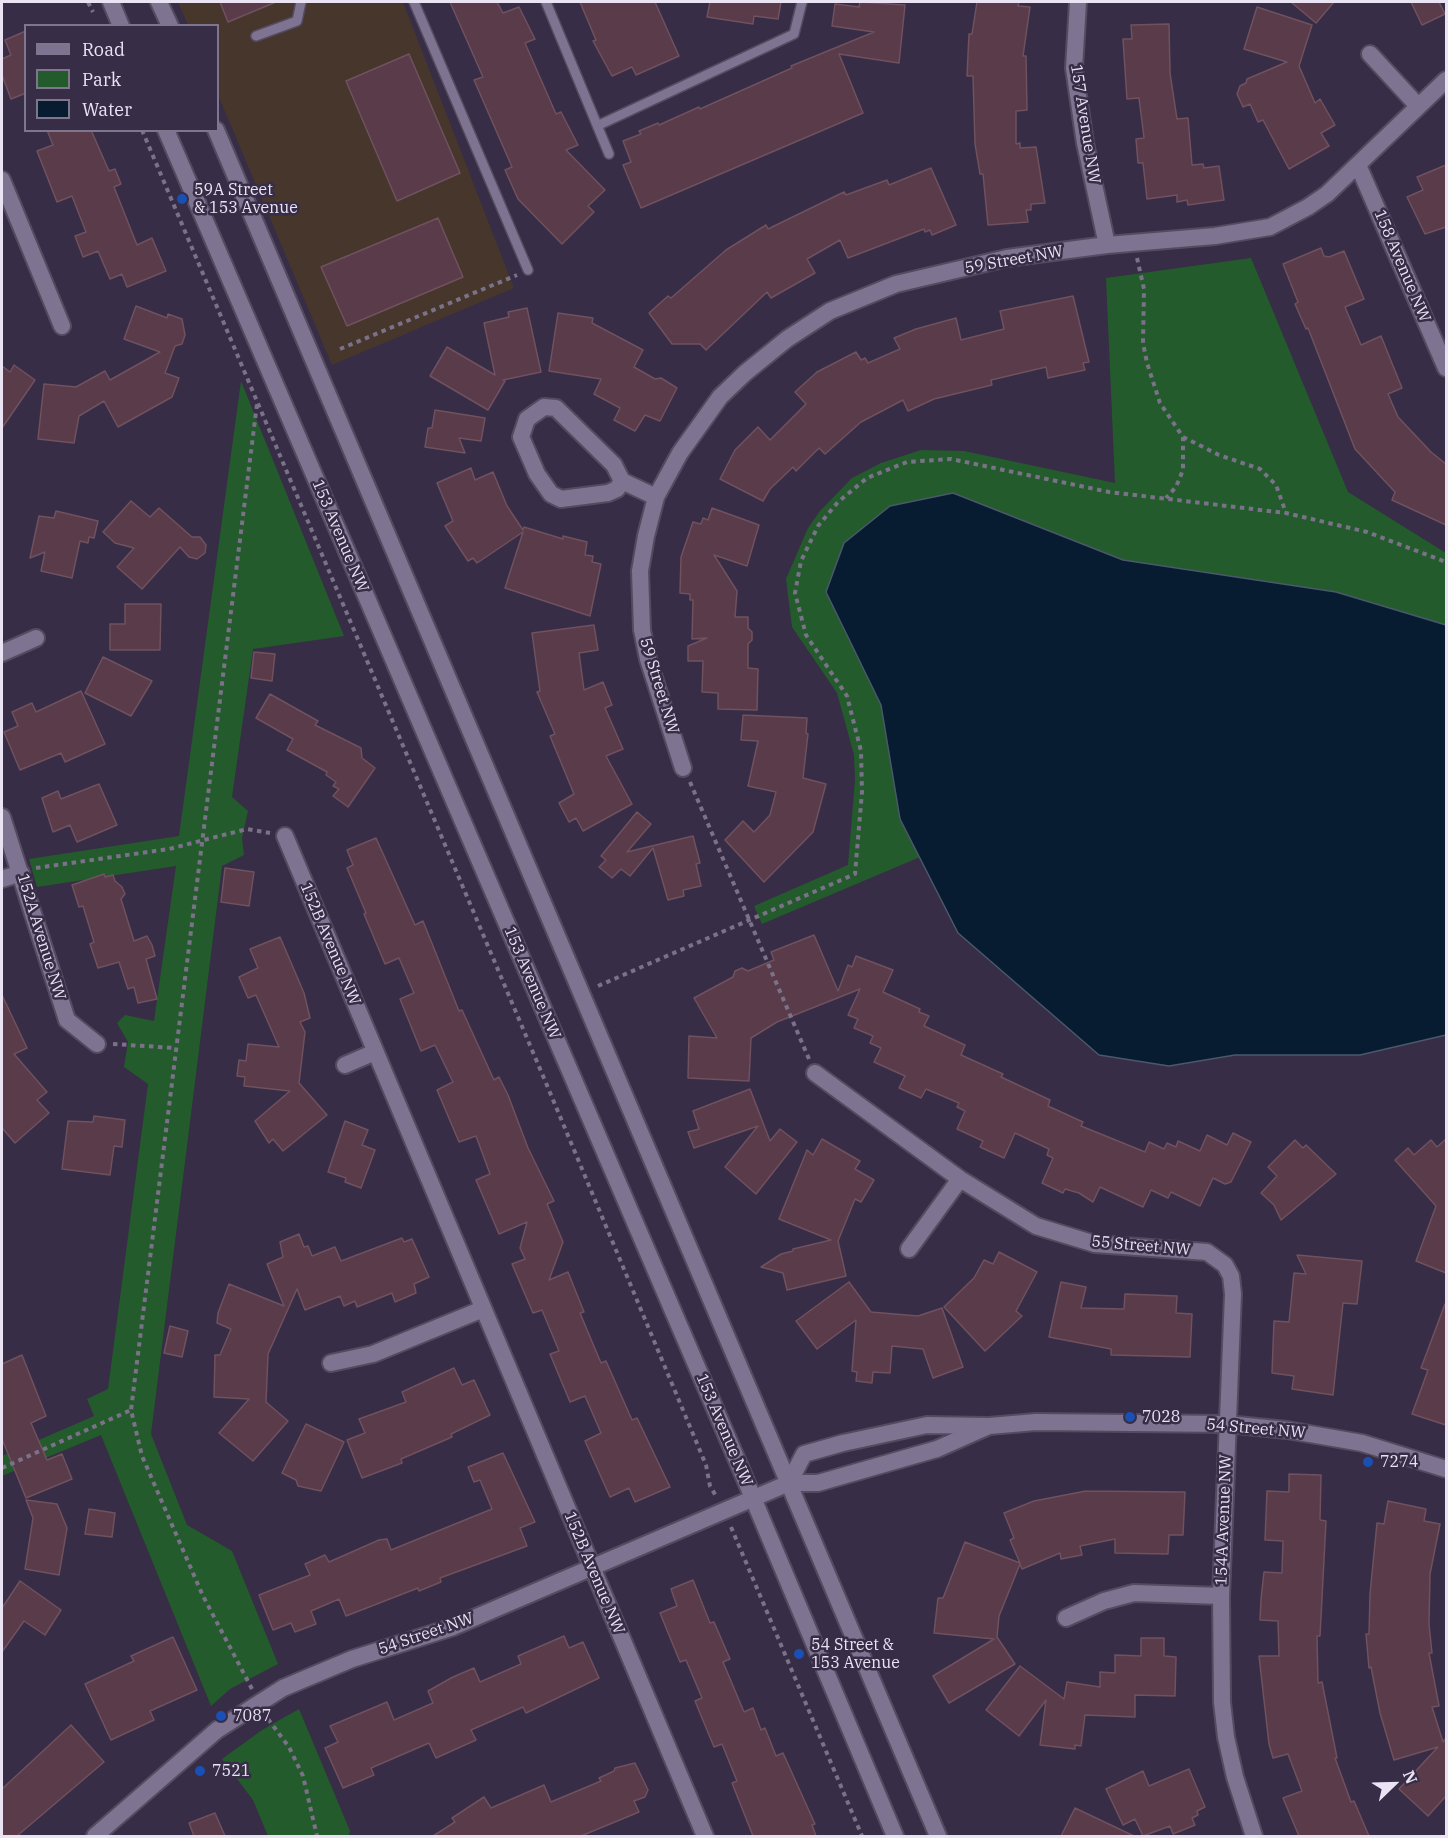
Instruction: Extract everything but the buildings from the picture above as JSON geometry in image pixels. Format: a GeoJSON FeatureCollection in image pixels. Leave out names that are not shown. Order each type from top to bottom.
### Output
{"type":"FeatureCollection","features":[{"type":"Feature","properties":{"kind":"street"},"geometry":{"type":"LineString","coordinates":[[111,2],[120,24]]}},
{"type":"Feature","properties":{"kind":"street"},"geometry":{"type":"LineString","coordinates":[[159,2],[169,24]]}},
{"type":"Feature","properties":{"kind":"street","name":"157 Avenue NW"},"geometry":{"type":"LineString","coordinates":[[1078,2],[1074,68],[1084,133],[1107,245]]}},
{"type":"Feature","properties":{"kind":"street"},"geometry":{"type":"LineString","coordinates":[[1370,54],[1419,106]]}},
{"type":"Feature","properties":{"kind":"street","name":"59 Street NW"},"geometry":{"type":"LineString","coordinates":[[683,768],[648,658],[642,630],[640,572],[656,497],[680,453],[720,397],[766,355],[830,311],[876,290],[916,279],[1006,258],[1107,245],[1215,236],[1270,226],[1308,207],[1358,165],[1446,80]]}},
{"type":"Feature","properties":{"kind":"street","name":"153 Avenue NW"},"geometry":{"type":"LineString","coordinates":[[167,132],[753,1499],[895,1836]]}},
{"type":"Feature","properties":{"kind":"street"},"geometry":{"type":"LineString","coordinates":[[217,132],[938,1836]]}},
{"type":"Feature","properties":{"kind":"street","name":"158 Avenue NW"},"geometry":{"type":"LineString","coordinates":[[1358,165],[1446,368]]}},
{"type":"Feature","properties":{"kind":"street"},"geometry":{"type":"LineString","coordinates":[[2,180],[62,326]]}},
{"type":"Feature","properties":{"kind":"street"},"geometry":{"type":"LineString","coordinates":[[622,481],[617,489],[608,492],[561,499],[551,494],[537,474],[521,437],[527,419],[544,407],[556,408],[614,465],[622,481],[656,497]]}},
{"type":"Feature","properties":{"kind":"street"},"geometry":{"type":"LineString","coordinates":[[2,653],[36,638]]}},
{"type":"Feature","properties":{"kind":"street","name":"152A Avenue NW"},"geometry":{"type":"LineString","coordinates":[[2,818],[67,1020],[97,1044]]}},
{"type":"Feature","properties":{"kind":"street","name":"152B Avenue NW"},"geometry":{"type":"LineString","coordinates":[[285,836],[702,1835]]}},
{"type":"Feature","properties":{"kind":"street"},"geometry":{"type":"LineString","coordinates":[[2,879],[21,873]]}},
{"type":"Feature","properties":{"kind":"street"},"geometry":{"type":"LineString","coordinates":[[345,1065],[375,1052]]}},
{"type":"Feature","properties":{"kind":"street","name":"55 Street NW"},"geometry":{"type":"LineString","coordinates":[[815,1073],[960,1179],[1019,1217],[1054,1233],[1095,1244],[1207,1252],[1225,1265]]}},
{"type":"Feature","properties":{"kind":"street"},"geometry":{"type":"LineString","coordinates":[[909,1249],[960,1179]]}},
{"type":"Feature","properties":{"kind":"street","name":"154A Avenue NW"},"geometry":{"type":"LineString","coordinates":[[1225,1265],[1231,1276],[1233,1294],[1220,1657],[1226,1737],[1254,1836]]}},
{"type":"Feature","properties":{"kind":"street"},"geometry":{"type":"LineString","coordinates":[[331,1363],[374,1354],[483,1309]]}},
{"type":"Feature","properties":{"kind":"street","name":"54 Street NW"},"geometry":{"type":"LineString","coordinates":[[789,1483],[804,1454],[843,1443],[927,1425],[989,1426],[1036,1422],[1227,1424],[1287,1430],[1362,1443],[1446,1469]]}},
{"type":"Feature","properties":{"kind":"street","name":"54 Street NW"},"geometry":{"type":"LineString","coordinates":[[96,1836],[217,1730],[259,1702],[317,1672],[453,1627],[789,1483],[818,1483],[937,1449],[989,1426]]}},
{"type":"Feature","properties":{"kind":"street","name":"154A Avenue NW"},"geometry":{"type":"LineString","coordinates":[[1066,1618],[1104,1601],[1134,1593],[1221,1596]]}},
{"type":"Feature","properties":{"kind":"lane"},"geometry":{"type":"LineString","coordinates":[[256,36],[297,21],[301,2]]}},
{"type":"Feature","properties":{"kind":"lane"},"geometry":{"type":"LineString","coordinates":[[414,2],[528,270]]}},
{"type":"Feature","properties":{"kind":"lane"},"geometry":{"type":"LineString","coordinates":[[546,2],[599,125],[609,154]]}},
{"type":"Feature","properties":{"kind":"lane"},"geometry":{"type":"LineString","coordinates":[[599,125],[794,34],[802,2]]}},
{"type":"Feature","properties":{"kind":"path"},"geometry":{"type":"LineString","coordinates":[[143,132],[560,1116],[706,1465],[710,1486],[725,1511],[862,1836]]}},
{"type":"Feature","properties":{"kind":"path"},"geometry":{"type":"LineString","coordinates":[[1134,243],[1144,289],[1143,343],[1147,363],[1160,403],[1183,437],[1185,454],[1183,470],[1176,488],[1166,498]]}},
{"type":"Feature","properties":{"kind":"path"},"geometry":{"type":"LineString","coordinates":[[340,349],[528,270]]}},
{"type":"Feature","properties":{"kind":"path"},"geometry":{"type":"LineString","coordinates":[[257,403],[131,1410],[142,1456],[203,1596],[268,1719],[290,1747],[303,1776],[317,1836]]}},
{"type":"Feature","properties":{"kind":"path"},"geometry":{"type":"LineString","coordinates":[[1183,437],[1219,455],[1260,469],[1276,485],[1286,513]]}},
{"type":"Feature","properties":{"kind":"path"},"geometry":{"type":"LineString","coordinates":[[582,993],[851,876],[857,869],[862,792],[861,751],[847,696],[806,635],[795,593],[801,561],[807,545],[838,502],[852,489],[878,473],[907,462],[951,459],[1109,492],[1286,513],[1367,532],[1446,562]]}},
{"type":"Feature","properties":{"kind":"path"},"geometry":{"type":"LineString","coordinates":[[683,768],[751,919],[815,1073]]}},
{"type":"Feature","properties":{"kind":"path"},"geometry":{"type":"LineString","coordinates":[[21,873],[40,866],[169,849],[247,829],[285,836]]}},
{"type":"Feature","properties":{"kind":"path"},"geometry":{"type":"LineString","coordinates":[[97,1044],[175,1048]]}},
{"type":"Feature","properties":{"kind":"path"},"geometry":{"type":"LineString","coordinates":[[2,1468],[131,1410]]}},
{"type":"Feature","properties":{"kind":"shaded area"},"geometry":{"type":"Polygon","coordinates":[[[178,2],[403,2],[514,288],[332,365],[219,97],[219,24],[188,24],[178,2]]]}},
{"type":"Feature","properties":{"kind":"green space"},"geometry":{"type":"Polygon","coordinates":[[[1251,258],[1348,492],[1446,553],[1446,625],[1336,592],[1123,560],[953,493],[826,592],[881,705],[900,819],[920,857],[762,924],[754,906],[848,865],[855,780],[854,755],[837,693],[792,627],[786,579],[808,528],[820,511],[852,478],[881,463],[921,450],[964,451],[1115,483],[1106,278],[1251,258]]]}},
{"type":"Feature","properties":{"kind":"green space"},"geometry":{"type":"Polygon","coordinates":[[[241,381],[344,636],[253,649],[232,797],[248,811],[242,838],[244,855],[222,866],[151,1434],[187,1525],[232,1551],[278,1664],[230,1689],[211,1706],[101,1435],[2,1476],[2,1456],[94,1416],[87,1399],[108,1389],[148,1084],[124,1067],[128,1042],[117,1023],[125,1015],[154,1021],[176,866],[37,887],[29,859],[179,836],[241,381]]]}},
{"type":"Feature","properties":{"kind":"green space"},"geometry":{"type":"Polygon","coordinates":[[[299,1709],[350,1831],[349,1836],[268,1836],[253,1800],[222,1759],[262,1730],[299,1709]]]}},
{"type":"Feature","properties":{"kind":"water"},"geometry":{"type":"Polygon","coordinates":[[[953,493],[1123,560],[1336,592],[1446,625],[1446,1035],[1360,1055],[1235,1055],[1169,1066],[1099,1055],[958,933],[900,819],[881,705],[826,592],[844,543],[890,506],[953,493]]]}},
{"type":"Feature","properties":{"kind":"place","name":"59A Street & 153 Avenue"},"geometry":{"type":"Point","coordinates":[182,199]}},
{"type":"Feature","properties":{"kind":"place","name":"7028"},"geometry":{"type":"Point","coordinates":[1130,1417]}},
{"type":"Feature","properties":{"kind":"place","name":"7274"},"geometry":{"type":"Point","coordinates":[1368,1462]}},
{"type":"Feature","properties":{"kind":"place","name":"54 Street & 153 Avenue"},"geometry":{"type":"Point","coordinates":[799,1654]}},
{"type":"Feature","properties":{"kind":"place","name":"7087"},"geometry":{"type":"Point","coordinates":[221,1716]}},
{"type":"Feature","properties":{"kind":"place","name":"7521"},"geometry":{"type":"Point","coordinates":[200,1771]}}]}
